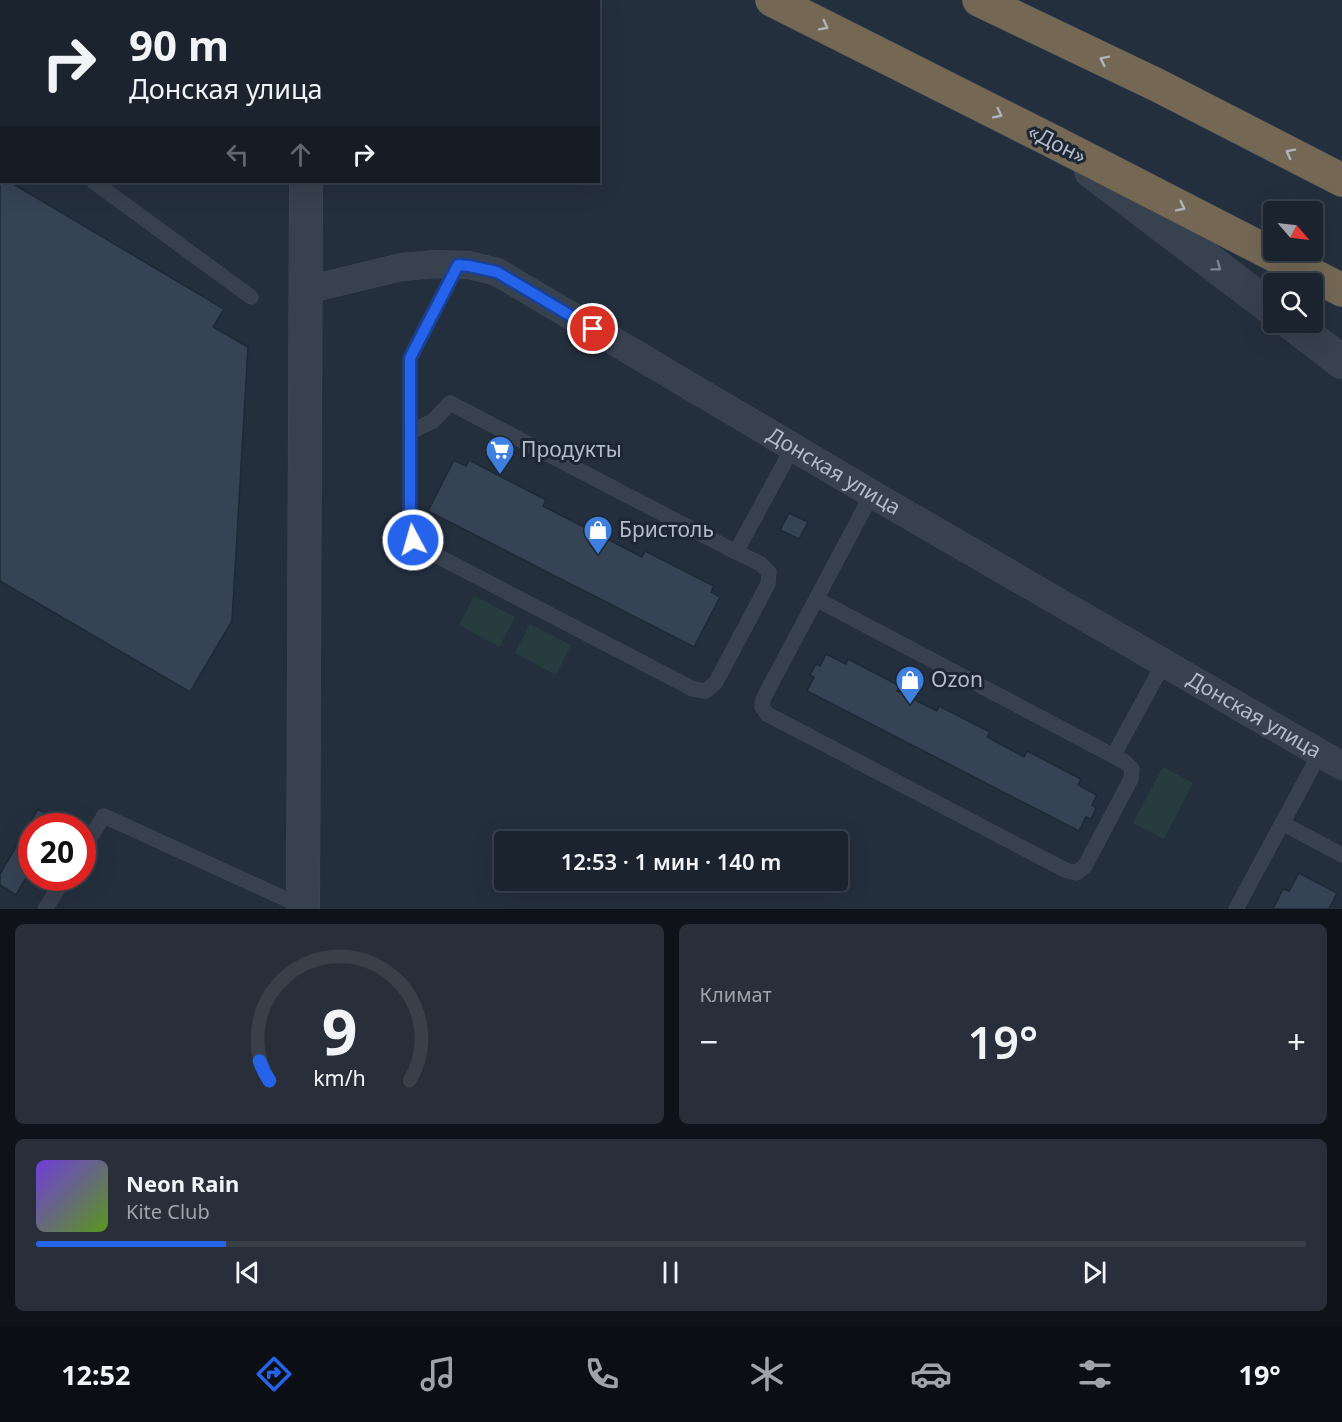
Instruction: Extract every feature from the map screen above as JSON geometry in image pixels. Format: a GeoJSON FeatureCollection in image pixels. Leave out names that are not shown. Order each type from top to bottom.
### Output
{"type":"FeatureCollection","features":[{"type":"Feature","properties":{"kind":"highway","name":"«Дон»"},"geometry":{"type":"LineString","coordinates":[[772,0],[1342,290]]}},
{"type":"Feature","properties":{"kind":"highway"},"geometry":{"type":"LineString","coordinates":[[979,0],[1157,86],[1342,180]]}},
{"type":"Feature","properties":{"kind":"street"},"geometry":{"type":"LineString","coordinates":[[1054,142],[1263,302]]}},
{"type":"Feature","properties":{"kind":"street"},"geometry":{"type":"LineString","coordinates":[[305,908],[306,183]]}},
{"type":"Feature","properties":{"kind":"street","name":"Донская улица"},"geometry":{"type":"LineString","coordinates":[[306,290],[402,267],[458,265],[497,272],[872,494],[1331,760]]}},
{"type":"Feature","properties":{"kind":"street"},"geometry":{"type":"LineString","coordinates":[[1304,333],[1342,362]]}},
{"type":"Feature","properties":{"kind":"lane"},"geometry":{"type":"LineString","coordinates":[[95,183],[251,297]]}},
{"type":"Feature","properties":{"kind":"lane"},"geometry":{"type":"LineString","coordinates":[[410,432],[433,421],[450,403],[761,564],[769,572],[768,584],[716,682],[706,691],[693,689],[422,548],[413,540],[410,529],[410,432],[410,358],[458,265]]}},
{"type":"Feature","properties":{"kind":"lane"},"geometry":{"type":"LineString","coordinates":[[736,552],[793,447]]}},
{"type":"Feature","properties":{"kind":"lane"},"geometry":{"type":"LineString","coordinates":[[816,599],[1125,762],[1132,769],[1131,779],[1085,866],[1076,873],[1065,870],[767,714],[762,707],[763,699],[816,599],[872,494]]}},
{"type":"Feature","properties":{"kind":"lane"},"geometry":{"type":"LineString","coordinates":[[1113,756],[1164,663]]}},
{"type":"Feature","properties":{"kind":"lane"},"geometry":{"type":"LineString","coordinates":[[1236,909],[1282,824],[1331,760]]}},
{"type":"Feature","properties":{"kind":"lane"},"geometry":{"type":"LineString","coordinates":[[96,828],[104,816],[305,908]]}},
{"type":"Feature","properties":{"kind":"lane"},"geometry":{"type":"LineString","coordinates":[[1282,824],[1342,855]]}},
{"type":"Feature","properties":{"kind":"lane"},"geometry":{"type":"LineString","coordinates":[[45,909],[57,891]]}},
{"type":"Feature","properties":{"kind":"green space"},"geometry":{"type":"Polygon","coordinates":[[[474,596],[515,617],[499,647],[459,625],[474,596]]]}},
{"type":"Feature","properties":{"kind":"green space"},"geometry":{"type":"Polygon","coordinates":[[[530,624],[571,645],[556,675],[515,653],[530,624]]]}},
{"type":"Feature","properties":{"kind":"green space"},"geometry":{"type":"Polygon","coordinates":[[[1163,767],[1193,783],[1164,839],[1133,823],[1163,767]]]}},
{"type":"Feature","properties":{"kind":"building"},"geometry":{"type":"Polygon","coordinates":[[[0,183],[12,183],[224,309],[213,327],[248,347],[232,621],[190,692],[0,581],[0,183]]]}},
{"type":"Feature","properties":{"kind":"building"},"geometry":{"type":"Polygon","coordinates":[[[454,460],[466,466],[469,460],[546,500],[543,506],[642,557],[645,551],[714,586],[711,592],[720,597],[694,647],[428,511],[454,460]]]}},
{"type":"Feature","properties":{"kind":"building"},"geometry":{"type":"Polygon","coordinates":[[[789,513],[808,522],[799,539],[780,530],[789,513]]]}},
{"type":"Feature","properties":{"kind":"building"},"geometry":{"type":"Polygon","coordinates":[[[826,654],[846,664],[848,659],[900,686],[897,691],[937,711],[939,706],[990,732],[987,737],[1024,757],[1027,751],[1081,779],[1078,785],[1097,795],[1092,805],[1096,808],[1091,819],[1086,817],[1079,831],[807,691],[814,677],[810,675],[816,664],[820,666],[826,654]]]}},
{"type":"Feature","properties":{"kind":"building"},"geometry":{"type":"Polygon","coordinates":[[[18,843],[18,891],[16,895],[0,885],[0,874],[18,843]]]}},
{"type":"Feature","properties":{"kind":"building"},"geometry":{"type":"Polygon","coordinates":[[[1299,873],[1337,893],[1329,909],[1273,909],[1283,889],[1289,891],[1299,873]]]}},
{"type":"Feature","properties":{"kind":"place","name":"Продукты"},"geometry":{"type":"Point","coordinates":[500,476]}},
{"type":"Feature","properties":{"kind":"place","name":"Бристоль"},"geometry":{"type":"Point","coordinates":[598,556]}},
{"type":"Feature","properties":{"kind":"place","name":"Ozon"},"geometry":{"type":"Point","coordinates":[910,706]}},
{"type":"Feature","properties":{"kind":"route"},"geometry":{"type":"LineString","coordinates":[[413,540],[410,529],[410,358],[458,265],[497,272],[593,329]]}}]}
